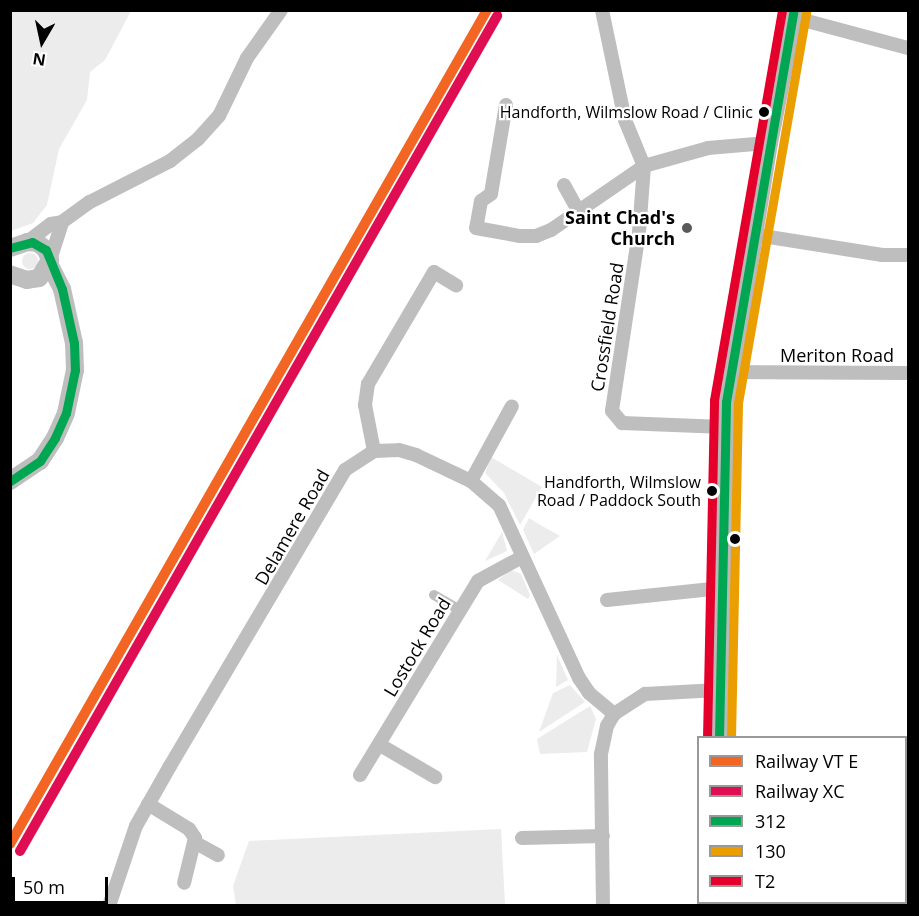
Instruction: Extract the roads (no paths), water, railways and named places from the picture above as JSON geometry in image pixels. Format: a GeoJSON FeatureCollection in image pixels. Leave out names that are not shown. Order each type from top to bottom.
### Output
{"type":"FeatureCollection","features":[{"type":"Feature","properties":{"kind":"main road"},"geometry":{"type":"LineString","coordinates":[[719,736],[724,427],[730,372],[756,235],[768,143],[793,14]]}},
{"type":"Feature","properties":{"kind":"street"},"geometry":{"type":"LineString","coordinates":[[62,303],[19,277],[11,265],[12,254],[19,245],[51,224],[62,222],[90,202],[170,161],[198,139],[219,116],[246,58],[281,10]]}},
{"type":"Feature","properties":{"kind":"street"},"geometry":{"type":"LineString","coordinates":[[602,10],[598,26],[626,120],[644,166]]}},
{"type":"Feature","properties":{"kind":"street"},"geometry":{"type":"LineString","coordinates":[[793,14],[909,48]]}},
{"type":"Feature","properties":{"kind":"street"},"geometry":{"type":"LineString","coordinates":[[506,105],[491,194],[481,201],[476,228],[520,236],[536,236],[551,230],[644,166],[708,148],[768,143]]}},
{"type":"Feature","properties":{"kind":"street","name":"Crossfield Road"},"geometry":{"type":"LineString","coordinates":[[644,166],[639,232],[612,411],[622,423],[724,427]]}},
{"type":"Feature","properties":{"kind":"street"},"geometry":{"type":"LineString","coordinates":[[564,185],[578,210]]}},
{"type":"Feature","properties":{"kind":"street"},"geometry":{"type":"LineString","coordinates":[[19,277],[44,274],[62,222]]}},
{"type":"Feature","properties":{"kind":"street"},"geometry":{"type":"LineString","coordinates":[[756,235],[882,255],[909,255]]}},
{"type":"Feature","properties":{"kind":"street"},"geometry":{"type":"LineString","coordinates":[[10,481],[40,461],[66,413],[75,370],[74,343],[62,303],[62,289],[42,246],[19,245]]}},
{"type":"Feature","properties":{"kind":"street"},"geometry":{"type":"LineString","coordinates":[[456,285],[434,272],[368,384],[365,405],[374,451],[399,450],[416,455],[471,481],[499,505],[579,678],[590,693],[614,714]]}},
{"type":"Feature","properties":{"kind":"street","name":"Meriton Road"},"geometry":{"type":"LineString","coordinates":[[730,372],[909,373]]}},
{"type":"Feature","properties":{"kind":"street"},"geometry":{"type":"LineString","coordinates":[[471,481],[512,406]]}},
{"type":"Feature","properties":{"kind":"street","name":"Delamere Road"},"geometry":{"type":"LineString","coordinates":[[110,906],[128,843],[148,804],[345,470],[374,451]]}},
{"type":"Feature","properties":{"kind":"street","name":"Lostock Road"},"geometry":{"type":"LineString","coordinates":[[360,775],[478,581],[522,557]]}},
{"type":"Feature","properties":{"kind":"street"},"geometry":{"type":"LineString","coordinates":[[607,600],[722,588]]}},
{"type":"Feature","properties":{"kind":"street"},"geometry":{"type":"LineString","coordinates":[[434,595],[460,610]]}},
{"type":"Feature","properties":{"kind":"street"},"geometry":{"type":"LineString","coordinates":[[603,906],[601,747],[614,714],[629,701],[661,690],[718,690]]}},
{"type":"Feature","properties":{"kind":"street"},"geometry":{"type":"LineString","coordinates":[[380,745],[435,777]]}},
{"type":"Feature","properties":{"kind":"street"},"geometry":{"type":"LineString","coordinates":[[148,804],[189,829],[196,843],[218,855]]}},
{"type":"Feature","properties":{"kind":"street"},"geometry":{"type":"LineString","coordinates":[[522,838],[603,836]]}},
{"type":"Feature","properties":{"kind":"street"},"geometry":{"type":"LineString","coordinates":[[184,883],[196,843]]}},
{"type":"Feature","properties":{"kind":"street"},"geometry":{"type":"LineString","coordinates":[[909,858],[909,891]]}},
{"type":"Feature","properties":{"kind":"rail line","name":"XC"},"geometry":{"type":"LineString","coordinates":[[20,851],[497,16]]}},
{"type":"Feature","properties":{"kind":"place","name":"Handforth, Wilmslow Road / Clinic"},"geometry":{"type":"Point","coordinates":[764,112]}},
{"type":"Feature","properties":{"kind":"place","name":"Saint Chad's Church"},"geometry":{"type":"Point","coordinates":[687,228]}},
{"type":"Feature","properties":{"kind":"place","name":"Handforth, Wilmslow Road / Paddock South"},"geometry":{"type":"Point","coordinates":[712,491]}}]}
